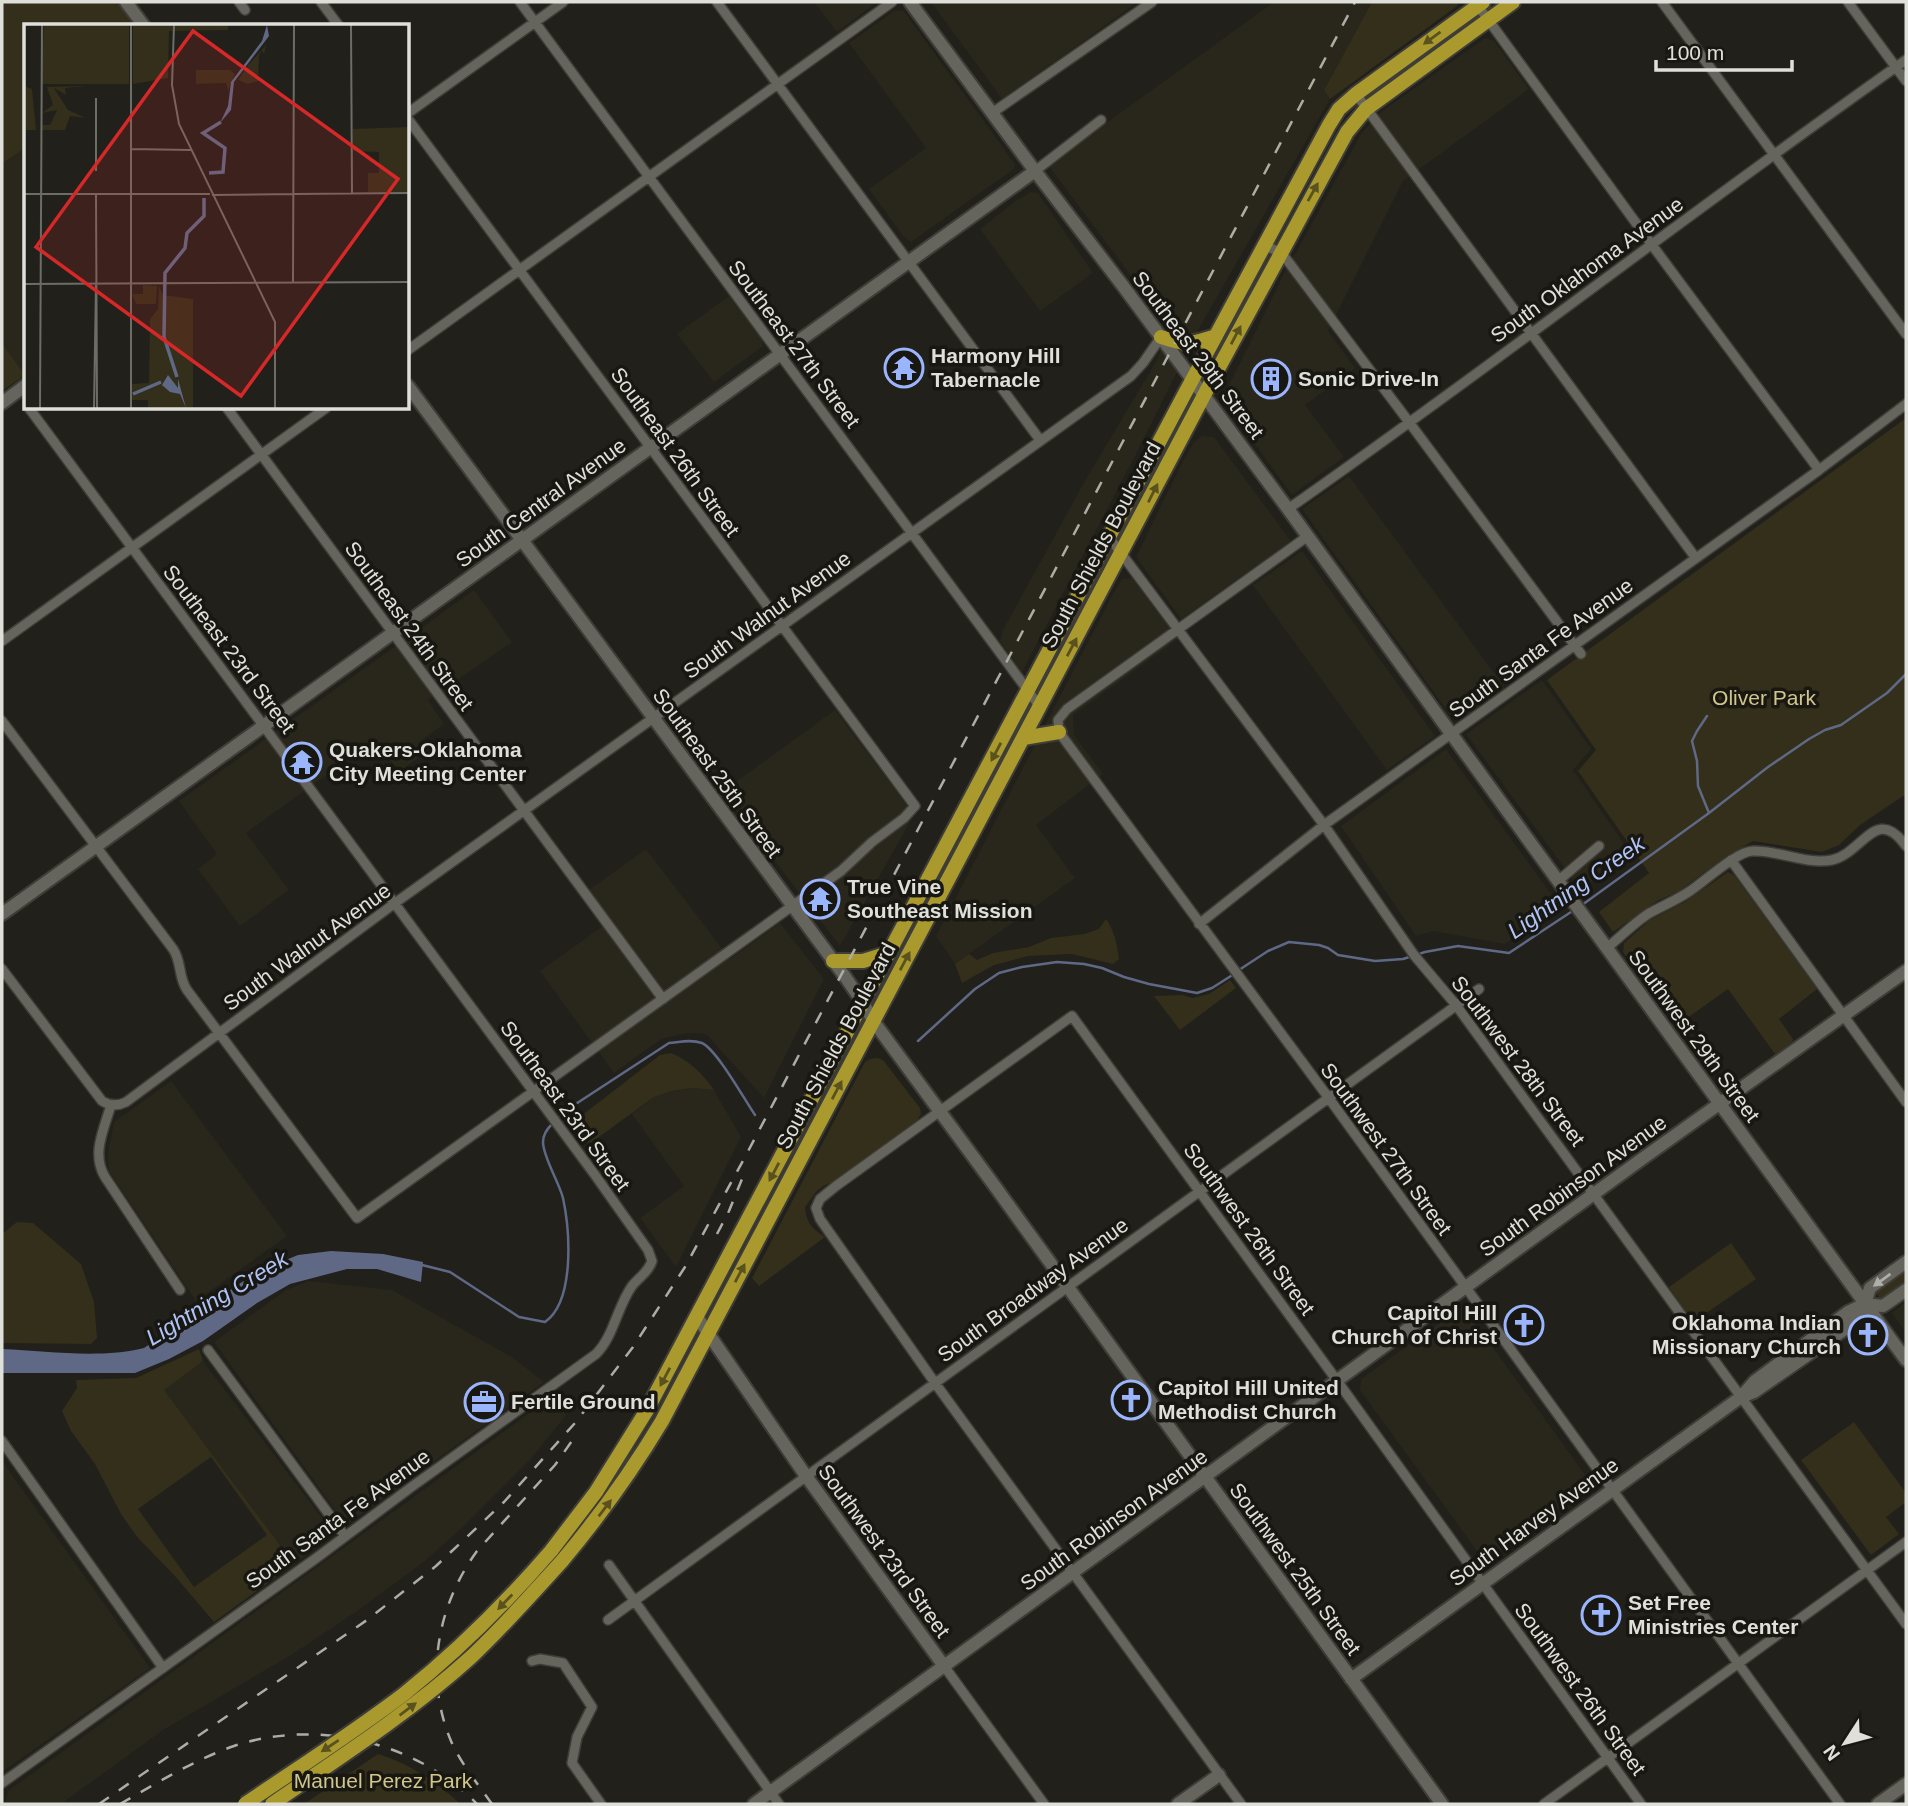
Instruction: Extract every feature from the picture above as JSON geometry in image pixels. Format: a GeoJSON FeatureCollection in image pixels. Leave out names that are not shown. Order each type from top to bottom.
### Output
{"type":"FeatureCollection","features":[{"type":"Feature","properties":{"kind":"main road"},"geometry":{"type":"LineString","coordinates":[[126,2],[142,24]]}},
{"type":"Feature","properties":{"kind":"main road","name":"Southeast 29th Street"},"geometry":{"type":"LineString","coordinates":[[910,2],[1289,509],[1451,734]]}},
{"type":"Feature","properties":{"kind":"main road","name":"South Shields Boulevard"},"geometry":{"type":"LineString","coordinates":[[245,1804],[356,1728],[431,1672],[609,1503],[662,1421],[1204,395],[1347,132],[1366,109],[1513,2]]}},
{"type":"Feature","properties":{"kind":"main road","name":"South Shields Boulevard"},"geometry":{"type":"LineString","coordinates":[[272,1804],[370,1737],[469,1658],[521,1608],[556,1556],[625,1447],[697,1317],[1329,125],[1339,109],[1356,94],[1478,3]]}},
{"type":"Feature","properties":{"kind":"main road","name":"South Central Avenue"},"geometry":{"type":"LineString","coordinates":[[2,914],[1035,171]]}},
{"type":"Feature","properties":{"kind":"main road"},"geometry":{"type":"LineString","coordinates":[[1161,337],[1183,344],[1216,336]]}},
{"type":"Feature","properties":{"kind":"main road"},"geometry":{"type":"LineString","coordinates":[[2,403],[22,388]]}},
{"type":"Feature","properties":{"kind":"main road","name":"Southeast 25th Street"},"geometry":{"type":"LineString","coordinates":[[410,389],[833,961],[874,1022],[994,1185]]}},
{"type":"Feature","properties":{"kind":"main road"},"geometry":{"type":"LineString","coordinates":[[1023,737],[1059,732]]}},
{"type":"Feature","properties":{"kind":"main road","name":"Southwest 29th Street"},"geometry":{"type":"LineString","coordinates":[[1451,734],[1906,1360]]}},
{"type":"Feature","properties":{"kind":"main road"},"geometry":{"type":"LineString","coordinates":[[939,859],[955,867]]}},
{"type":"Feature","properties":{"kind":"main road"},"geometry":{"type":"LineString","coordinates":[[833,961],[863,961],[889,953]]}},
{"type":"Feature","properties":{"kind":"main road","name":"South Robinson Avenue"},"geometry":{"type":"LineString","coordinates":[[754,1804],[1338,1382],[1465,1287],[1906,971]]}},
{"type":"Feature","properties":{"kind":"main road","name":"Southwest 25th Street"},"geometry":{"type":"LineString","coordinates":[[994,1185],[1442,1804]]}},
{"type":"Feature","properties":{"kind":"main road","name":"South Harvey Avenue"},"geometry":{"type":"LineString","coordinates":[[1351,1679],[1741,1397],[1754,1392],[1855,1322],[1866,1304],[1870,1288],[1906,1262]]}},
{"type":"Feature","properties":{"kind":"main road"},"geometry":{"type":"LineString","coordinates":[[1866,1304],[1884,1306],[1906,1290]]}},
{"type":"Feature","properties":{"kind":"main road","name":"Southwest 23rd Street"},"geometry":{"type":"LineString","coordinates":[[697,1317],[806,1476],[944,1666]]}},
{"type":"Feature","properties":{"kind":"main road"},"geometry":{"type":"LineString","coordinates":[[1178,1804],[1219,1774]]}},
{"type":"Feature","properties":{"kind":"main road"},"geometry":{"type":"LineString","coordinates":[[1878,1804],[1906,1783]]}},
{"type":"Feature","properties":{"kind":"street"},"geometry":{"type":"LineString","coordinates":[[321,2],[338,24]]}},
{"type":"Feature","properties":{"kind":"street","name":"Southeast 27th Street"},"geometry":{"type":"LineString","coordinates":[[520,2],[1040,707]]}},
{"type":"Feature","properties":{"kind":"street"},"geometry":{"type":"LineString","coordinates":[[410,115],[563,2]]}},
{"type":"Feature","properties":{"kind":"street"},"geometry":{"type":"LineString","coordinates":[[717,2],[1040,440]]}},
{"type":"Feature","properties":{"kind":"street"},"geometry":{"type":"LineString","coordinates":[[410,349],[892,2]]}},
{"type":"Feature","properties":{"kind":"street"},"geometry":{"type":"LineString","coordinates":[[992,113],[1152,2]]}},
{"type":"Feature","properties":{"kind":"street"},"geometry":{"type":"LineString","coordinates":[[1662,2],[1906,334]]}},
{"type":"Feature","properties":{"kind":"street"},"geometry":{"type":"LineString","coordinates":[[1848,2],[1906,81]]}},
{"type":"Feature","properties":{"kind":"street"},"geometry":{"type":"LineString","coordinates":[[1478,3],[1652,245],[1819,470]]}},
{"type":"Feature","properties":{"kind":"street","name":"South Oklahoma Avenue"},"geometry":{"type":"LineString","coordinates":[[1289,509],[1773,154],[1906,60]]}},
{"type":"Feature","properties":{"kind":"street"},"geometry":{"type":"LineString","coordinates":[[1356,94],[1695,557]]}},
{"type":"Feature","properties":{"kind":"street","name":"Southeast 26th Street"},"geometry":{"type":"LineString","coordinates":[[410,119],[915,806],[841,871],[792,906]]}},
{"type":"Feature","properties":{"kind":"street","name":"South Central Avenue"},"geometry":{"type":"LineString","coordinates":[[1035,171],[1101,121]]}},
{"type":"Feature","properties":{"kind":"street"},"geometry":{"type":"LineString","coordinates":[[1265,246],[1281,252],[1578,650]]}},
{"type":"Feature","properties":{"kind":"street","name":"South Walnut Avenue"},"geometry":{"type":"LineString","coordinates":[[111,1105],[126,1102],[395,903],[1131,376],[1161,337]]}},
{"type":"Feature","properties":{"kind":"street","name":"South Santa Fe Avenue"},"geometry":{"type":"LineString","coordinates":[[1199,924],[1324,825],[1451,734],[1578,650],[1695,557],[1819,470],[1906,404]]}},
{"type":"Feature","properties":{"kind":"street","name":"Southeast 23rd Street"},"geometry":{"type":"LineString","coordinates":[[31,410],[648,1250]]}},
{"type":"Feature","properties":{"kind":"street","name":"Southeast 24th Street"},"geometry":{"type":"LineString","coordinates":[[227,410],[663,999]]}},
{"type":"Feature","properties":{"kind":"street"},"geometry":{"type":"LineString","coordinates":[[2,641],[323,410]]}},
{"type":"Feature","properties":{"kind":"street"},"geometry":{"type":"LineString","coordinates":[[1199,924],[1059,732],[1058,720],[1063,712],[1308,536]]}},
{"type":"Feature","properties":{"kind":"street","name":"Southwest 28th Street"},"geometry":{"type":"LineString","coordinates":[[1109,537],[1324,825],[1414,955],[1456,1004],[1906,1624]]}},
{"type":"Feature","properties":{"kind":"street"},"geometry":{"type":"LineString","coordinates":[[2,721],[177,954],[183,985],[357,1218],[792,906]]}},
{"type":"Feature","properties":{"kind":"street"},"geometry":{"type":"LineString","coordinates":[[1607,948],[1645,916],[1683,896],[1744,852],[1755,850],[1807,860],[1831,860],[1847,854],[1872,831],[1885,830],[1895,833],[1906,846]]}},
{"type":"Feature","properties":{"kind":"street"},"geometry":{"type":"LineString","coordinates":[[1562,886],[1599,846]]}},
{"type":"Feature","properties":{"kind":"street"},"geometry":{"type":"LineString","coordinates":[[1731,860],[1906,1102]]}},
{"type":"Feature","properties":{"kind":"street","name":"Southwest 27th Street"},"geometry":{"type":"LineString","coordinates":[[1199,924],[1328,1097],[1840,1804]]}},
{"type":"Feature","properties":{"kind":"street"},"geometry":{"type":"LineString","coordinates":[[2,969],[102,1101],[111,1105],[98,1156],[101,1170],[180,1290]]}},
{"type":"Feature","properties":{"kind":"street","name":"South Broadway Avenue"},"geometry":{"type":"LineString","coordinates":[[608,1620],[1479,989]]}},
{"type":"Feature","properties":{"kind":"street","name":"Southwest 26th Street"},"geometry":{"type":"LineString","coordinates":[[940,1112],[1072,1016],[1641,1804]]}},
{"type":"Feature","properties":{"kind":"street"},"geometry":{"type":"LineString","coordinates":[[940,1112],[820,1199],[816,1208],[820,1219],[935,1383],[1241,1804]]}},
{"type":"Feature","properties":{"kind":"street","name":"South Santa Fe Avenue"},"geometry":{"type":"LineString","coordinates":[[2,1783],[596,1354],[604,1345],[630,1289],[650,1266],[651,1255],[648,1250]]}},
{"type":"Feature","properties":{"kind":"street"},"geometry":{"type":"LineString","coordinates":[[208,1350],[345,1536]]}},
{"type":"Feature","properties":{"kind":"street"},"geometry":{"type":"LineString","coordinates":[[2,1441],[163,1668]]}},
{"type":"Feature","properties":{"kind":"street"},"geometry":{"type":"LineString","coordinates":[[1544,1804],[1906,1542]]}},
{"type":"Feature","properties":{"kind":"street"},"geometry":{"type":"LineString","coordinates":[[609,1565],[779,1804]]}},
{"type":"Feature","properties":{"kind":"street"},"geometry":{"type":"LineString","coordinates":[[532,1661],[540,1659],[563,1662],[592,1707],[577,1737],[572,1762],[601,1804]]}},
{"type":"Feature","properties":{"kind":"street","name":"Southwest 23rd Street"},"geometry":{"type":"LineString","coordinates":[[944,1666],[1044,1804]]}},
{"type":"Feature","properties":{"kind":"shaded area"},"geometry":{"type":"Polygon","coordinates":[[[814,2],[877,2],[837,32],[814,2]]]}},
{"type":"Feature","properties":{"kind":"shaded area"},"geometry":{"type":"Polygon","coordinates":[[[931,2],[1138,2],[1002,99],[931,2]]]}},
{"type":"Feature","properties":{"kind":"shaded area"},"geometry":{"type":"Polygon","coordinates":[[[1274,2],[1372,2],[1324,90],[1330,99],[1197,332],[1022,672],[1000,641],[1003,630],[1086,479],[1157,360],[1170,328],[1048,165],[1274,2]]]}},
{"type":"Feature","properties":{"kind":"shaded area"},"geometry":{"type":"Polygon","coordinates":[[[903,10],[1015,164],[1014,169],[911,242],[903,236],[869,189],[926,148],[849,43],[894,11],[903,10]]]}},
{"type":"Feature","properties":{"kind":"shaded area"},"geometry":{"type":"Polygon","coordinates":[[[1485,38],[1494,41],[1529,89],[1403,181],[1328,331],[1355,368],[1305,405],[1344,457],[1292,495],[1222,399],[1283,276],[1361,134],[1381,112],[1485,38]]]}},
{"type":"Feature","properties":{"kind":"shaded area"},"geometry":{"type":"Polygon","coordinates":[[[24,148],[24,374],[2,343],[2,164],[24,148]]]}},
{"type":"Feature","properties":{"kind":"shaded area"},"geometry":{"type":"Polygon","coordinates":[[[1031,192],[1038,193],[1093,273],[1040,311],[980,229],[1031,192]]]}},
{"type":"Feature","properties":{"kind":"shaded area"},"geometry":{"type":"Polygon","coordinates":[[[729,296],[762,340],[763,346],[714,382],[677,334],[729,296]]]}},
{"type":"Feature","properties":{"kind":"shaded area"},"geometry":{"type":"Polygon","coordinates":[[[1202,436],[1214,437],[1291,541],[1181,619],[1136,557],[1185,457],[1194,442],[1202,436]]]}},
{"type":"Feature","properties":{"kind":"shaded area"},"geometry":{"type":"Polygon","coordinates":[[[1349,476],[1505,688],[1461,720],[1451,716],[1302,509],[1349,476]]]}},
{"type":"Feature","properties":{"kind":"shaded area"},"geometry":{"type":"Polygon","coordinates":[[[1302,551],[1435,736],[1387,770],[1253,585],[1302,551]]]}},
{"type":"Feature","properties":{"kind":"shaded area"},"geometry":{"type":"Polygon","coordinates":[[[1132,578],[1178,639],[1073,715],[1074,735],[1103,774],[1036,825],[1075,878],[955,964],[936,936],[1113,594],[1122,579],[1132,578]]]}},
{"type":"Feature","properties":{"kind":"shaded area"},"geometry":{"type":"Polygon","coordinates":[[[474,590],[512,642],[428,700],[444,724],[419,742],[417,759],[399,772],[375,740],[246,833],[289,890],[240,926],[198,869],[217,854],[179,801],[474,590]]]}},
{"type":"Feature","properties":{"kind":"shaded area"},"geometry":{"type":"Polygon","coordinates":[[[1542,680],[1591,749],[1573,770],[1631,854],[1581,890],[1466,734],[1542,680]]]}},
{"type":"Feature","properties":{"kind":"shaded area"},"geometry":{"type":"Polygon","coordinates":[[[835,710],[914,815],[840,946],[722,792],[835,710]]]}},
{"type":"Feature","properties":{"kind":"shaded area"},"geometry":{"type":"Polygon","coordinates":[[[1446,749],[1559,905],[1505,944],[1433,931],[1416,936],[1341,826],[1446,749]]]}},
{"type":"Feature","properties":{"kind":"shaded area"},"geometry":{"type":"Polygon","coordinates":[[[646,849],[730,959],[780,923],[824,979],[764,1098],[706,1034],[687,1033],[661,1039],[614,1073],[540,971],[610,921],[589,890],[646,849]]]}},
{"type":"Feature","properties":{"kind":"shaded area"},"geometry":{"type":"Polygon","coordinates":[[[171,1081],[287,1236],[196,1301],[109,1171],[108,1154],[114,1122],[171,1081]]]}},
{"type":"Feature","properties":{"kind":"shaded area"},"geometry":{"type":"Polygon","coordinates":[[[691,1088],[714,1090],[741,1137],[676,1267],[640,1218],[684,1186],[632,1114],[654,1097],[691,1088]]]}},
{"type":"Feature","properties":{"kind":"shaded area"},"geometry":{"type":"Polygon","coordinates":[[[308,1281],[392,1290],[512,1357],[544,1382],[346,1525],[214,1342],[286,1290],[308,1281]]]}},
{"type":"Feature","properties":{"kind":"shaded area"},"geometry":{"type":"Polygon","coordinates":[[[1906,1302],[1906,1333],[1892,1313],[1906,1302]]]}},
{"type":"Feature","properties":{"kind":"shaded area"},"geometry":{"type":"Polygon","coordinates":[[[1463,1306],[1592,1484],[1485,1562],[1360,1390],[1361,1379],[1463,1306]]]}},
{"type":"Feature","properties":{"kind":"shaded area"},"geometry":{"type":"Polygon","coordinates":[[[203,1361],[334,1534],[294,1564],[163,1390],[203,1361]]]}},
{"type":"Feature","properties":{"kind":"shaded area"},"geometry":{"type":"Polygon","coordinates":[[[553,1396],[566,1415],[530,1460],[425,1561],[293,1654],[163,1730],[61,1804],[5,1804],[8,1791],[553,1396]]]}},
{"type":"Feature","properties":{"kind":"shaded area"},"geometry":{"type":"Polygon","coordinates":[[[2,1461],[150,1668],[2,1772],[2,1461]]]}},
{"type":"Feature","properties":{"kind":"green space"},"geometry":{"type":"Polygon","coordinates":[[[2,2],[120,2],[136,24],[24,24],[24,148],[2,164],[2,2]]]}},
{"type":"Feature","properties":{"kind":"green space"},"geometry":{"type":"Polygon","coordinates":[[[1372,2],[1459,2],[1330,99],[1324,90],[1372,2]]]}},
{"type":"Feature","properties":{"kind":"green space"},"geometry":{"type":"Polygon","coordinates":[[[2,343],[24,376],[2,391],[2,343]]]}},
{"type":"Feature","properties":{"kind":"green space","name":"Oliver Park"},"geometry":{"type":"Polygon","coordinates":[[[1906,418],[1906,794],[1860,825],[1839,845],[1822,852],[1753,841],[1613,932],[1599,912],[1649,873],[1578,771],[1596,750],[1547,680],[1906,418]]]}},
{"type":"Feature","properties":{"kind":"green space"},"geometry":{"type":"Polygon","coordinates":[[[1728,872],[1734,875],[1817,989],[1779,1019],[1793,1039],[1775,1054],[1728,989],[1676,1026],[1623,952],[1624,943],[1650,920],[1685,902],[1728,872]]]}},
{"type":"Feature","properties":{"kind":"green space"},"geometry":{"type":"Polygon","coordinates":[[[1106,919],[1114,933],[1119,959],[1113,964],[1072,954],[1028,956],[994,965],[962,983],[955,964],[969,954],[977,960],[993,953],[1029,947],[1051,938],[1084,934],[1099,929],[1106,919]]]}},
{"type":"Feature","properties":{"kind":"green space"},"geometry":{"type":"Polygon","coordinates":[[[1230,980],[1236,988],[1180,1030],[1154,996],[1182,995],[1193,998],[1209,994],[1230,980]]]}},
{"type":"Feature","properties":{"kind":"green space"},"geometry":{"type":"Polygon","coordinates":[[[671,1053],[695,1068],[714,1090],[691,1088],[654,1097],[588,1145],[572,1123],[660,1055],[671,1053]]]}},
{"type":"Feature","properties":{"kind":"green space"},"geometry":{"type":"Polygon","coordinates":[[[878,1058],[883,1060],[920,1108],[921,1114],[917,1121],[816,1192],[805,1207],[807,1217],[810,1225],[825,1237],[759,1286],[752,1278],[865,1062],[878,1058]]]}},
{"type":"Feature","properties":{"kind":"green space"},"geometry":{"type":"Polygon","coordinates":[[[17,1222],[33,1223],[81,1264],[94,1302],[97,1338],[91,1344],[2,1343],[2,1234],[17,1222]]]}},
{"type":"Feature","properties":{"kind":"green space"},"geometry":{"type":"Polygon","coordinates":[[[1731,1243],[1756,1279],[1696,1320],[1692,1320],[1669,1287],[1731,1243]]]}},
{"type":"Feature","properties":{"kind":"green space"},"geometry":{"type":"Polygon","coordinates":[[[1906,1268],[1906,1282],[1885,1298],[1879,1298],[1878,1288],[1906,1268]]]}},
{"type":"Feature","properties":{"kind":"green space"},"geometry":{"type":"Polygon","coordinates":[[[199,1349],[203,1361],[164,1390],[294,1564],[214,1622],[138,1538],[121,1514],[95,1464],[71,1431],[62,1411],[77,1388],[76,1380],[136,1378],[199,1349]],[[211,1457],[138,1509],[194,1587],[267,1535],[211,1457]]]}},
{"type":"Feature","properties":{"kind":"green space"},"geometry":{"type":"Polygon","coordinates":[[[1854,1422],[1906,1493],[1906,1502],[1886,1517],[1899,1534],[1871,1555],[1801,1460],[1854,1422]]]}},
{"type":"Feature","properties":{"kind":"green space","name":"Manuel Perez Park"},"geometry":{"type":"Polygon","coordinates":[[[378,1754],[422,1774],[460,1804],[304,1804],[378,1754]]]}},
{"type":"Feature","properties":{"kind":"water","name":"Lightning Creek"},"geometry":{"type":"Polygon","coordinates":[[[331,1251],[383,1254],[423,1262],[421,1282],[377,1269],[347,1269],[290,1284],[257,1303],[203,1341],[135,1373],[2,1373],[2,1349],[92,1354],[144,1348],[257,1272],[298,1255],[331,1251]]]}},
{"type":"Feature","properties":{"kind":"waterway","name":"Lightning Creek"},"geometry":{"type":"LineString","coordinates":[[1582,905],[1768,767],[1809,739],[1841,725],[1887,693],[1906,674]]}},
{"type":"Feature","properties":{"kind":"waterway"},"geometry":{"type":"LineString","coordinates":[[1707,716],[1692,741],[1697,761],[1698,786],[1709,813]]}},
{"type":"Feature","properties":{"kind":"waterway","name":"Lightning Creek"},"geometry":{"type":"LineString","coordinates":[[1239,970],[1268,951],[1289,942],[1319,945],[1338,955],[1375,961],[1403,959],[1458,946],[1509,953],[1574,910]]}},
{"type":"Feature","properties":{"kind":"waterway","name":"Lightning Creek"},"geometry":{"type":"LineString","coordinates":[[918,1041],[975,989],[999,973],[1022,967],[1057,962],[1084,964],[1149,984],[1197,993],[1212,988],[1234,974]]}},
{"type":"Feature","properties":{"kind":"waterway","name":"Lightning Creek"},"geometry":{"type":"LineString","coordinates":[[557,1119],[565,1111],[669,1043],[690,1041],[708,1047],[755,1115]]}},
{"type":"Feature","properties":{"kind":"waterway","name":"Lightning Creek"},"geometry":{"type":"LineString","coordinates":[[422,1265],[450,1272],[519,1317],[545,1322],[555,1312],[566,1282],[568,1246],[563,1198],[543,1142],[552,1124]]}},
{"type":"Feature","properties":{"kind":"railway"},"geometry":{"type":"LineString","coordinates":[[99,1804],[367,1620],[436,1566],[504,1502],[575,1423],[633,1347],[685,1267],[745,1157],[1355,2]]}},
{"type":"Feature","properties":{"kind":"railway"},"geometry":{"type":"LineString","coordinates":[[717,1234],[742,1179]]}},
{"type":"Feature","properties":{"kind":"railway"},"geometry":{"type":"LineString","coordinates":[[492,1804],[460,1758],[443,1717],[437,1667],[444,1618],[463,1572],[477,1551],[555,1465],[574,1438]]}},
{"type":"Feature","properties":{"kind":"railway"},"geometry":{"type":"LineString","coordinates":[[120,1804],[176,1772],[234,1746],[266,1738],[299,1735],[364,1741],[396,1751],[453,1783],[477,1804]]}},
{"type":"Feature","properties":{"kind":"place","name":"Harmony Hill Tabernacle"},"geometry":{"type":"Point","coordinates":[904,368]}},
{"type":"Feature","properties":{"kind":"place","name":"Sonic Drive-In"},"geometry":{"type":"Point","coordinates":[1271,379]}},
{"type":"Feature","properties":{"kind":"place","name":"Quakers-Oklahoma City Meeting Center"},"geometry":{"type":"Point","coordinates":[302,762]}},
{"type":"Feature","properties":{"kind":"place","name":"True Vine Southeast Mission"},"geometry":{"type":"Point","coordinates":[820,899]}},
{"type":"Feature","properties":{"kind":"place","name":"Capitol Hill Church of Christ"},"geometry":{"type":"Point","coordinates":[1524,1325]}},
{"type":"Feature","properties":{"kind":"place","name":"Oklahoma Indian Missionary Church"},"geometry":{"type":"Point","coordinates":[1868,1335]}},
{"type":"Feature","properties":{"kind":"place","name":"Capitol Hill United Methodist Church"},"geometry":{"type":"Point","coordinates":[1131,1400]}},
{"type":"Feature","properties":{"kind":"place","name":"Fertile Ground"},"geometry":{"type":"Point","coordinates":[484,1402]}},
{"type":"Feature","properties":{"kind":"place","name":"Set Free Ministries Center"},"geometry":{"type":"Point","coordinates":[1601,1615]}}]}
